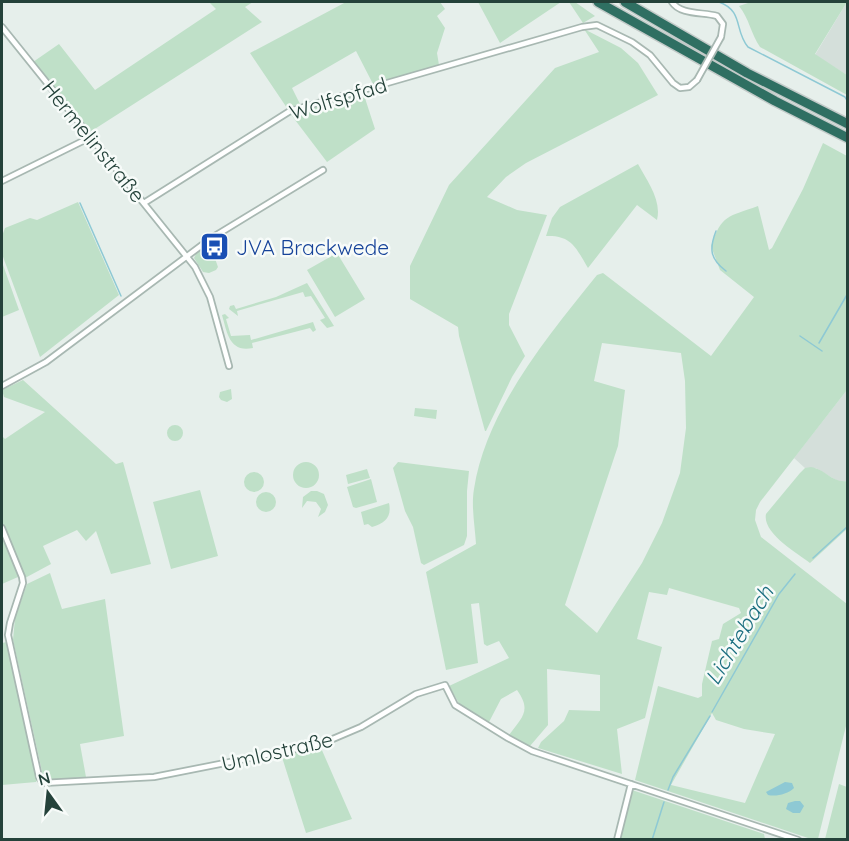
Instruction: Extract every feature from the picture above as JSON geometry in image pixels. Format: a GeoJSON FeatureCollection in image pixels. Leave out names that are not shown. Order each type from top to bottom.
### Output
{"type":"FeatureCollection","features":[{"type":"Feature","properties":{"kind":"highway"},"geometry":{"type":"LineString","coordinates":[[598,2],[775,101],[848,138]]}},
{"type":"Feature","properties":{"kind":"highway"},"geometry":{"type":"LineString","coordinates":[[625,2],[747,73],[848,124]]}},
{"type":"Feature","properties":{"kind":"street","name":"Wolfspfad"},"geometry":{"type":"LineString","coordinates":[[144,203],[290,111],[593,25],[609,30],[642,49],[658,63],[673,83],[680,88],[689,87],[698,80],[724,27],[719,18],[708,13],[682,10],[672,2]]}},
{"type":"Feature","properties":{"kind":"street","name":"Hermelinstraße"},"geometry":{"type":"LineString","coordinates":[[2,27],[187,255]]}},
{"type":"Feature","properties":{"kind":"street"},"geometry":{"type":"LineString","coordinates":[[2,181],[91,138]]}},
{"type":"Feature","properties":{"kind":"street"},"geometry":{"type":"LineString","coordinates":[[2,386],[46,362],[187,255],[323,170]]}},
{"type":"Feature","properties":{"kind":"street"},"geometry":{"type":"LineString","coordinates":[[187,255],[208,291],[230,366]]}},
{"type":"Feature","properties":{"kind":"street","name":"Umlostraße"},"geometry":{"type":"LineString","coordinates":[[2,528],[23,583],[10,623],[9,635],[39,780],[43,783],[154,777],[321,744],[362,727],[416,694],[445,685],[455,705],[532,751],[798,840]]}},
{"type":"Feature","properties":{"kind":"street"},"geometry":{"type":"LineString","coordinates":[[617,840],[632,784]]}},
{"type":"Feature","properties":{"kind":"shaded area"},"geometry":{"type":"Polygon","coordinates":[[[847,2],[847,75],[815,55],[847,2]]]}},
{"type":"Feature","properties":{"kind":"shaded area"},"geometry":{"type":"Polygon","coordinates":[[[847,390],[847,481],[839,482],[816,468],[805,468],[794,458],[847,390]]]}},
{"type":"Feature","properties":{"kind":"green space"},"geometry":{"type":"Polygon","coordinates":[[[209,2],[253,2],[245,7],[262,22],[90,132],[33,62],[59,44],[95,90],[216,9],[209,2]]]}},
{"type":"Feature","properties":{"kind":"green space"},"geometry":{"type":"Polygon","coordinates":[[[346,2],[440,2],[445,9],[437,16],[445,28],[437,53],[439,65],[373,84],[356,51],[292,88],[300,104],[287,108],[250,53],[346,2]]]}},
{"type":"Feature","properties":{"kind":"green space"},"geometry":{"type":"Polygon","coordinates":[[[478,2],[561,2],[500,43],[478,2]]]}},
{"type":"Feature","properties":{"kind":"green space"},"geometry":{"type":"Polygon","coordinates":[[[569,2],[575,2],[595,16],[583,23],[569,2]]]}},
{"type":"Feature","properties":{"kind":"green space"},"geometry":{"type":"Polygon","coordinates":[[[751,2],[847,2],[815,54],[847,75],[847,95],[760,47],[739,6],[751,2]]]}},
{"type":"Feature","properties":{"kind":"green space"},"geometry":{"type":"Polygon","coordinates":[[[584,29],[621,48],[638,63],[658,95],[526,163],[506,177],[487,197],[517,210],[547,215],[509,314],[509,325],[525,356],[485,431],[458,327],[410,299],[410,266],[449,185],[555,68],[599,52],[584,29]]]}},
{"type":"Feature","properties":{"kind":"green space"},"geometry":{"type":"Polygon","coordinates":[[[363,92],[375,129],[327,162],[289,112],[363,92]]]}},
{"type":"Feature","properties":{"kind":"green space"},"geometry":{"type":"Polygon","coordinates":[[[823,143],[847,156],[847,390],[760,502],[755,520],[761,537],[847,604],[847,722],[818,839],[811,839],[635,780],[658,686],[698,698],[702,696],[702,684],[712,641],[719,639],[723,624],[741,613],[739,608],[669,588],[667,595],[649,592],[637,639],[662,647],[645,718],[617,729],[622,774],[538,748],[541,742],[564,721],[569,710],[600,711],[600,675],[547,669],[548,725],[530,746],[509,735],[521,718],[524,709],[524,703],[517,690],[501,699],[489,722],[460,705],[449,686],[509,658],[499,641],[487,646],[484,644],[479,603],[471,604],[478,663],[446,670],[426,572],[476,544],[473,496],[481,460],[491,431],[522,375],[597,275],[603,273],[711,356],[754,297],[720,270],[711,246],[719,228],[727,218],[758,206],[769,250],[803,189],[823,143]],[[602,343],[594,381],[625,390],[618,446],[565,605],[597,633],[642,563],[662,523],[680,473],[686,428],[685,381],[681,353],[602,343]],[[712,713],[671,785],[745,803],[775,734],[744,729],[716,720],[712,713]]]}},
{"type":"Feature","properties":{"kind":"green space"},"geometry":{"type":"Polygon","coordinates":[[[638,164],[656,198],[657,220],[637,205],[588,268],[568,240],[546,236],[552,218],[560,207],[638,164]]]}},
{"type":"Feature","properties":{"kind":"green space"},"geometry":{"type":"Polygon","coordinates":[[[78,202],[119,295],[40,357],[2,254],[2,236],[5,228],[30,218],[37,220],[78,202]]]}},
{"type":"Feature","properties":{"kind":"green space"},"geometry":{"type":"Polygon","coordinates":[[[205,248],[212,250],[218,267],[209,273],[203,272],[194,258],[197,252],[205,248]]]}},
{"type":"Feature","properties":{"kind":"green space"},"geometry":{"type":"Polygon","coordinates":[[[337,253],[365,299],[335,317],[307,270],[337,253]]]}},
{"type":"Feature","properties":{"kind":"green space"},"geometry":{"type":"Polygon","coordinates":[[[2,262],[19,310],[2,317],[2,262]]]}},
{"type":"Feature","properties":{"kind":"green space"},"geometry":{"type":"Polygon","coordinates":[[[307,283],[334,326],[327,328],[320,320],[325,318],[311,296],[305,297],[303,292],[237,311],[238,316],[229,309],[230,306],[234,305],[236,309],[276,297],[307,283]]]}},
{"type":"Feature","properties":{"kind":"green space"},"geometry":{"type":"Polygon","coordinates":[[[225,314],[229,318],[226,319],[231,336],[250,335],[251,340],[313,322],[316,330],[313,332],[310,328],[252,343],[253,348],[245,349],[230,340],[222,315],[225,314]]]}},
{"type":"Feature","properties":{"kind":"green space"},"geometry":{"type":"Polygon","coordinates":[[[23,380],[116,464],[123,462],[151,564],[111,574],[96,531],[86,541],[77,530],[43,546],[51,564],[25,578],[2,524],[2,436],[5,439],[45,412],[4,397],[2,390],[23,380]]]}},
{"type":"Feature","properties":{"kind":"green space"},"geometry":{"type":"Polygon","coordinates":[[[231,389],[232,399],[227,402],[221,400],[220,392],[231,389]]]}},
{"type":"Feature","properties":{"kind":"green space"},"geometry":{"type":"Polygon","coordinates":[[[415,408],[437,410],[436,419],[414,416],[415,408]]]}},
{"type":"Feature","properties":{"kind":"green space"},"geometry":{"type":"Polygon","coordinates":[[[175,425],[183,433],[175,441],[167,433],[175,425]]]}},
{"type":"Feature","properties":{"kind":"green space"},"geometry":{"type":"Polygon","coordinates":[[[306,462],[315,466],[319,475],[315,484],[306,488],[297,484],[293,475],[297,466],[306,462]]]}},
{"type":"Feature","properties":{"kind":"green space"},"geometry":{"type":"Polygon","coordinates":[[[398,462],[469,471],[467,536],[464,545],[424,565],[421,563],[413,527],[405,511],[393,468],[398,462]]]}},
{"type":"Feature","properties":{"kind":"green space"},"geometry":{"type":"Polygon","coordinates":[[[811,467],[837,480],[847,481],[848,528],[810,563],[775,535],[766,521],[766,514],[800,473],[805,468],[811,467]]]}},
{"type":"Feature","properties":{"kind":"green space"},"geometry":{"type":"Polygon","coordinates":[[[367,469],[370,478],[348,484],[346,475],[367,469]]]}},
{"type":"Feature","properties":{"kind":"green space"},"geometry":{"type":"Polygon","coordinates":[[[254,472],[261,475],[264,482],[261,489],[254,492],[247,489],[244,482],[247,475],[254,472]]]}},
{"type":"Feature","properties":{"kind":"green space"},"geometry":{"type":"Polygon","coordinates":[[[371,479],[377,502],[353,507],[347,487],[371,479]]]}},
{"type":"Feature","properties":{"kind":"green space"},"geometry":{"type":"Polygon","coordinates":[[[200,490],[218,556],[171,569],[153,502],[200,490]]]}},
{"type":"Feature","properties":{"kind":"green space"},"geometry":{"type":"Polygon","coordinates":[[[311,491],[324,494],[328,505],[325,512],[318,517],[321,509],[316,502],[307,501],[302,508],[303,497],[311,491]]]}},
{"type":"Feature","properties":{"kind":"green space"},"geometry":{"type":"Polygon","coordinates":[[[266,492],[273,495],[276,502],[273,509],[266,512],[259,509],[256,502],[259,495],[266,492]]]}},
{"type":"Feature","properties":{"kind":"green space"},"geometry":{"type":"Polygon","coordinates":[[[389,503],[388,516],[381,524],[372,527],[368,524],[364,525],[361,512],[389,503]]]}},
{"type":"Feature","properties":{"kind":"green space"},"geometry":{"type":"Polygon","coordinates":[[[2,535],[18,577],[2,584],[2,535]]]}},
{"type":"Feature","properties":{"kind":"green space"},"geometry":{"type":"Polygon","coordinates":[[[50,573],[62,609],[105,599],[124,736],[80,744],[86,777],[51,780],[43,776],[13,640],[15,618],[27,584],[50,573]]]}},
{"type":"Feature","properties":{"kind":"green space"},"geometry":{"type":"Polygon","coordinates":[[[7,642],[37,780],[36,782],[2,785],[2,643],[7,642]]]}},
{"type":"Feature","properties":{"kind":"green space"},"geometry":{"type":"Polygon","coordinates":[[[317,746],[321,748],[352,819],[306,833],[281,754],[317,746]]]}},
{"type":"Feature","properties":{"kind":"green space"},"geometry":{"type":"Polygon","coordinates":[[[839,784],[847,787],[847,839],[825,839],[839,784]]]}},
{"type":"Feature","properties":{"kind":"green space"},"geometry":{"type":"Polygon","coordinates":[[[632,790],[764,834],[765,839],[620,840],[632,790]]]}},
{"type":"Feature","properties":{"kind":"water"},"geometry":{"type":"Polygon","coordinates":[[[785,782],[792,783],[794,788],[778,795],[768,795],[766,792],[785,782]]]}},
{"type":"Feature","properties":{"kind":"water"},"geometry":{"type":"Polygon","coordinates":[[[800,801],[804,806],[800,813],[793,813],[786,809],[788,803],[800,801]]]}},
{"type":"Feature","properties":{"kind":"waterway"},"geometry":{"type":"LineString","coordinates":[[719,2],[732,11],[748,47],[846,99]]}},
{"type":"Feature","properties":{"kind":"waterway"},"geometry":{"type":"LineString","coordinates":[[80,203],[121,296]]}},
{"type":"Feature","properties":{"kind":"waterway"},"geometry":{"type":"LineString","coordinates":[[716,231],[712,253],[726,271]]}},
{"type":"Feature","properties":{"kind":"waterway"},"geometry":{"type":"LineString","coordinates":[[819,343],[848,293]]}},
{"type":"Feature","properties":{"kind":"waterway"},"geometry":{"type":"LineString","coordinates":[[800,336],[822,351]]}},
{"type":"Feature","properties":{"kind":"waterway","name":"Lichtebach"},"geometry":{"type":"LineString","coordinates":[[813,558],[848,526]]}},
{"type":"Feature","properties":{"kind":"waterway","name":"Lichtebach"},"geometry":{"type":"LineString","coordinates":[[712,712],[779,594],[795,574]]}},
{"type":"Feature","properties":{"kind":"waterway","name":"Lichtebach"},"geometry":{"type":"LineString","coordinates":[[668,790],[673,777],[710,716]]}},
{"type":"Feature","properties":{"kind":"waterway","name":"Lichtebach"},"geometry":{"type":"LineString","coordinates":[[652,840],[664,802]]}},
{"type":"Feature","properties":{"kind":"place","name":"JVA Brackwede"},"geometry":{"type":"Point","coordinates":[215,247]}}]}
